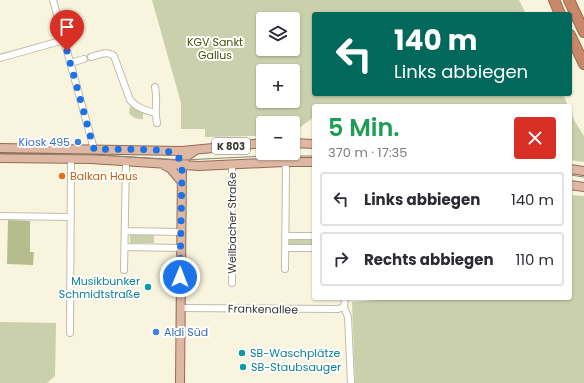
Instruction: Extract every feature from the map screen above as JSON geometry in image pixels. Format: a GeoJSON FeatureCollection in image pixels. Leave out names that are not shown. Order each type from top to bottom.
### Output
{"type":"FeatureCollection","features":[{"type":"Feature","properties":{"kind":"highway"},"geometry":{"type":"LineString","coordinates":[[554,0],[559,12]]}},
{"type":"Feature","properties":{"kind":"highway"},"geometry":{"type":"LineString","coordinates":[[569,0],[584,32]]}},
{"type":"Feature","properties":{"kind":"highway"},"geometry":{"type":"LineString","coordinates":[[572,39],[584,64]]}},
{"type":"Feature","properties":{"kind":"main road"},"geometry":{"type":"LineString","coordinates":[[300,143],[312,144]]}},
{"type":"Feature","properties":{"kind":"main road","name":"K 803"},"geometry":{"type":"LineString","coordinates":[[199,149],[256,145]]}},
{"type":"Feature","properties":{"kind":"main road"},"geometry":{"type":"LineString","coordinates":[[0,148],[182,151],[199,149]]}},
{"type":"Feature","properties":{"kind":"main road"},"geometry":{"type":"LineString","coordinates":[[180,383],[182,165],[186,158],[199,149]]}},
{"type":"Feature","properties":{"kind":"main road"},"geometry":{"type":"LineString","coordinates":[[163,150],[174,154],[182,165]]}},
{"type":"Feature","properties":{"kind":"main road"},"geometry":{"type":"LineString","coordinates":[[0,158],[126,161],[203,166],[312,162]]}},
{"type":"Feature","properties":{"kind":"main road"},"geometry":{"type":"LineString","coordinates":[[158,163],[172,168],[182,182]]}},
{"type":"Feature","properties":{"kind":"main road"},"geometry":{"type":"LineString","coordinates":[[572,169],[584,171]]}},
{"type":"Feature","properties":{"kind":"main road"},"geometry":{"type":"LineString","coordinates":[[572,186],[584,187]]}},
{"type":"Feature","properties":{"kind":"street"},"geometry":{"type":"LineString","coordinates":[[53,0],[94,149]]}},
{"type":"Feature","properties":{"kind":"street"},"geometry":{"type":"LineString","coordinates":[[0,58],[64,40]]}},
{"type":"Feature","properties":{"kind":"street"},"geometry":{"type":"LineString","coordinates":[[70,63],[111,53],[114,56],[130,100],[135,106],[154,113]]}},
{"type":"Feature","properties":{"kind":"street"},"geometry":{"type":"LineString","coordinates":[[155,87],[157,99],[154,113],[157,123]]}},
{"type":"Feature","properties":{"kind":"street"},"geometry":{"type":"LineString","coordinates":[[70,333],[71,159]]}},
{"type":"Feature","properties":{"kind":"street"},"geometry":{"type":"LineString","coordinates":[[124,270],[126,161]]}},
{"type":"Feature","properties":{"kind":"street"},"geometry":{"type":"LineString","coordinates":[[284,162],[286,168],[285,269]]}},
{"type":"Feature","properties":{"kind":"street","name":"Weilbacher Straße"},"geometry":{"type":"LineString","coordinates":[[232,164],[232,283]]}},
{"type":"Feature","properties":{"kind":"street"},"geometry":{"type":"LineString","coordinates":[[0,216],[70,217]]}},
{"type":"Feature","properties":{"kind":"street"},"geometry":{"type":"LineString","coordinates":[[125,231],[181,232]]}},
{"type":"Feature","properties":{"kind":"street"},"geometry":{"type":"LineString","coordinates":[[285,236],[312,236]]}},
{"type":"Feature","properties":{"kind":"street"},"geometry":{"type":"LineString","coordinates":[[125,247],[181,248]]}},
{"type":"Feature","properties":{"kind":"street"},"geometry":{"type":"LineString","coordinates":[[285,248],[312,248]]}},
{"type":"Feature","properties":{"kind":"street"},"geometry":{"type":"LineString","coordinates":[[346,300],[344,307],[348,317],[352,383]]}},
{"type":"Feature","properties":{"kind":"street","name":"Frankenallee"},"geometry":{"type":"LineString","coordinates":[[180,308],[338,310],[344,307]]}},
{"type":"Feature","properties":{"kind":"green space","name":"KGV Sankt Gallus"},"geometry":{"type":"Polygon","coordinates":[[[152,0],[519,0],[525,12],[312,12],[312,96],[564,96],[567,104],[312,104],[312,118],[300,127],[300,116],[256,116],[256,136],[205,137],[205,129],[181,129],[181,103],[152,0]]]}},
{"type":"Feature","properties":{"kind":"green space"},"geometry":{"type":"Polygon","coordinates":[[[130,106],[143,113],[143,119],[138,119],[130,115],[130,106]]]}},
{"type":"Feature","properties":{"kind":"green space"},"geometry":{"type":"Polygon","coordinates":[[[572,115],[584,136],[584,162],[572,160],[572,115]]]}},
{"type":"Feature","properties":{"kind":"green space"},"geometry":{"type":"Polygon","coordinates":[[[572,195],[584,196],[584,383],[355,383],[352,302],[378,300],[572,300],[572,195]]]}},
{"type":"Feature","properties":{"kind":"green space"},"geometry":{"type":"Polygon","coordinates":[[[8,220],[30,221],[30,252],[34,252],[33,265],[7,264],[8,220]]]}},
{"type":"Feature","properties":{"kind":"green space"},"geometry":{"type":"Polygon","coordinates":[[[130,235],[154,235],[154,243],[130,243],[130,235]]]}},
{"type":"Feature","properties":{"kind":"green space"},"geometry":{"type":"Polygon","coordinates":[[[291,238],[312,238],[312,247],[292,247],[289,244],[289,240],[291,238]]]}},
{"type":"Feature","properties":{"kind":"green space"},"geometry":{"type":"Polygon","coordinates":[[[0,322],[56,323],[55,376],[47,383],[0,383],[0,322]]]}},
{"type":"Feature","properties":{"kind":"tram line"},"geometry":{"type":"LineString","coordinates":[[0,154],[98,155],[184,160],[265,156],[312,156]]}},
{"type":"Feature","properties":{"kind":"tram line"},"geometry":{"type":"LineString","coordinates":[[572,175],[584,177]]}},
{"type":"Feature","properties":{"kind":"place","name":"Kiosk 495"},"geometry":{"type":"Point","coordinates":[78,142]}},
{"type":"Feature","properties":{"kind":"place","name":"Balkan Haus"},"geometry":{"type":"Point","coordinates":[62,176]}},
{"type":"Feature","properties":{"kind":"place","name":"Musikbunker Schmidtstraße"},"geometry":{"type":"Point","coordinates":[148,287]}},
{"type":"Feature","properties":{"kind":"place","name":"Aldi Süd"},"geometry":{"type":"Point","coordinates":[156,332]}},
{"type":"Feature","properties":{"kind":"place","name":"SB-Waschplätze"},"geometry":{"type":"Point","coordinates":[242,353]}},
{"type":"Feature","properties":{"kind":"place","name":"SB-Staubsauger"},"geometry":{"type":"Point","coordinates":[243,367]}},
{"type":"Feature","properties":{"kind":"route"},"geometry":{"type":"LineString","coordinates":[[67,51],[94,149],[163,150],[174,154],[180,160],[182,171],[180,277]]}}]}
